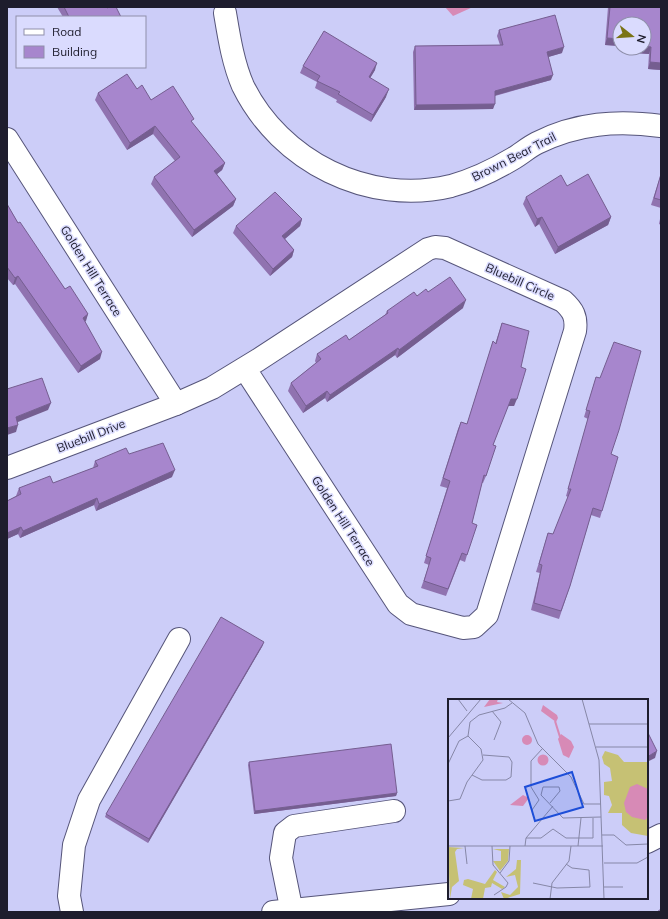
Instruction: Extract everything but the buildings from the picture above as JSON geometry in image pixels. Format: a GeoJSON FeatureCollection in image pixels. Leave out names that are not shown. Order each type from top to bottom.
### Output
{"type":"FeatureCollection","features":[{"type":"Feature","properties":{"kind":"street","name":"Brown Bear Trail"},"geometry":{"type":"LineString","coordinates":[[225,13],[229,41],[243,85],[256,108],[267,123],[282,140],[316,165],[337,176],[358,183],[380,188],[399,190],[426,190],[450,186],[492,170],[536,144],[561,133],[586,126],[612,123],[637,123],[661,126]]}},
{"type":"Feature","properties":{"kind":"street","name":"Golden Hill Terrace"},"geometry":{"type":"LineString","coordinates":[[7,139],[176,404]]}},
{"type":"Feature","properties":{"kind":"street","name":"Bluebill Circle"},"geometry":{"type":"LineString","coordinates":[[176,404],[212,388],[245,369],[428,249],[435,247],[453,252],[563,301],[572,308],[577,322],[576,330],[492,602],[487,615],[474,627]]}},
{"type":"Feature","properties":{"kind":"street","name":"Golden Hill Terrace"},"geometry":{"type":"LineString","coordinates":[[245,369],[398,604],[411,614],[436,622],[463,628],[474,627]]}},
{"type":"Feature","properties":{"kind":"street","name":"Bluebill Drive"},"geometry":{"type":"LineString","coordinates":[[7,468],[176,404]]}},
{"type":"Feature","properties":{"kind":"street"},"geometry":{"type":"LineString","coordinates":[[72,912],[69,896],[74,846],[88,800],[179,639]]}},
{"type":"Feature","properties":{"kind":"street"},"geometry":{"type":"LineString","coordinates":[[394,811],[294,826],[284,833],[281,858],[286,911],[439,901]]}},
{"type":"Feature","properties":{"kind":"street"},"geometry":{"type":"LineString","coordinates":[[648,842],[661,835]]}},
{"type":"Feature","properties":{"kind":"shaded area"},"geometry":{"type":"Polygon","coordinates":[[[445,7],[473,7],[453,16],[445,7]]]}}]}
